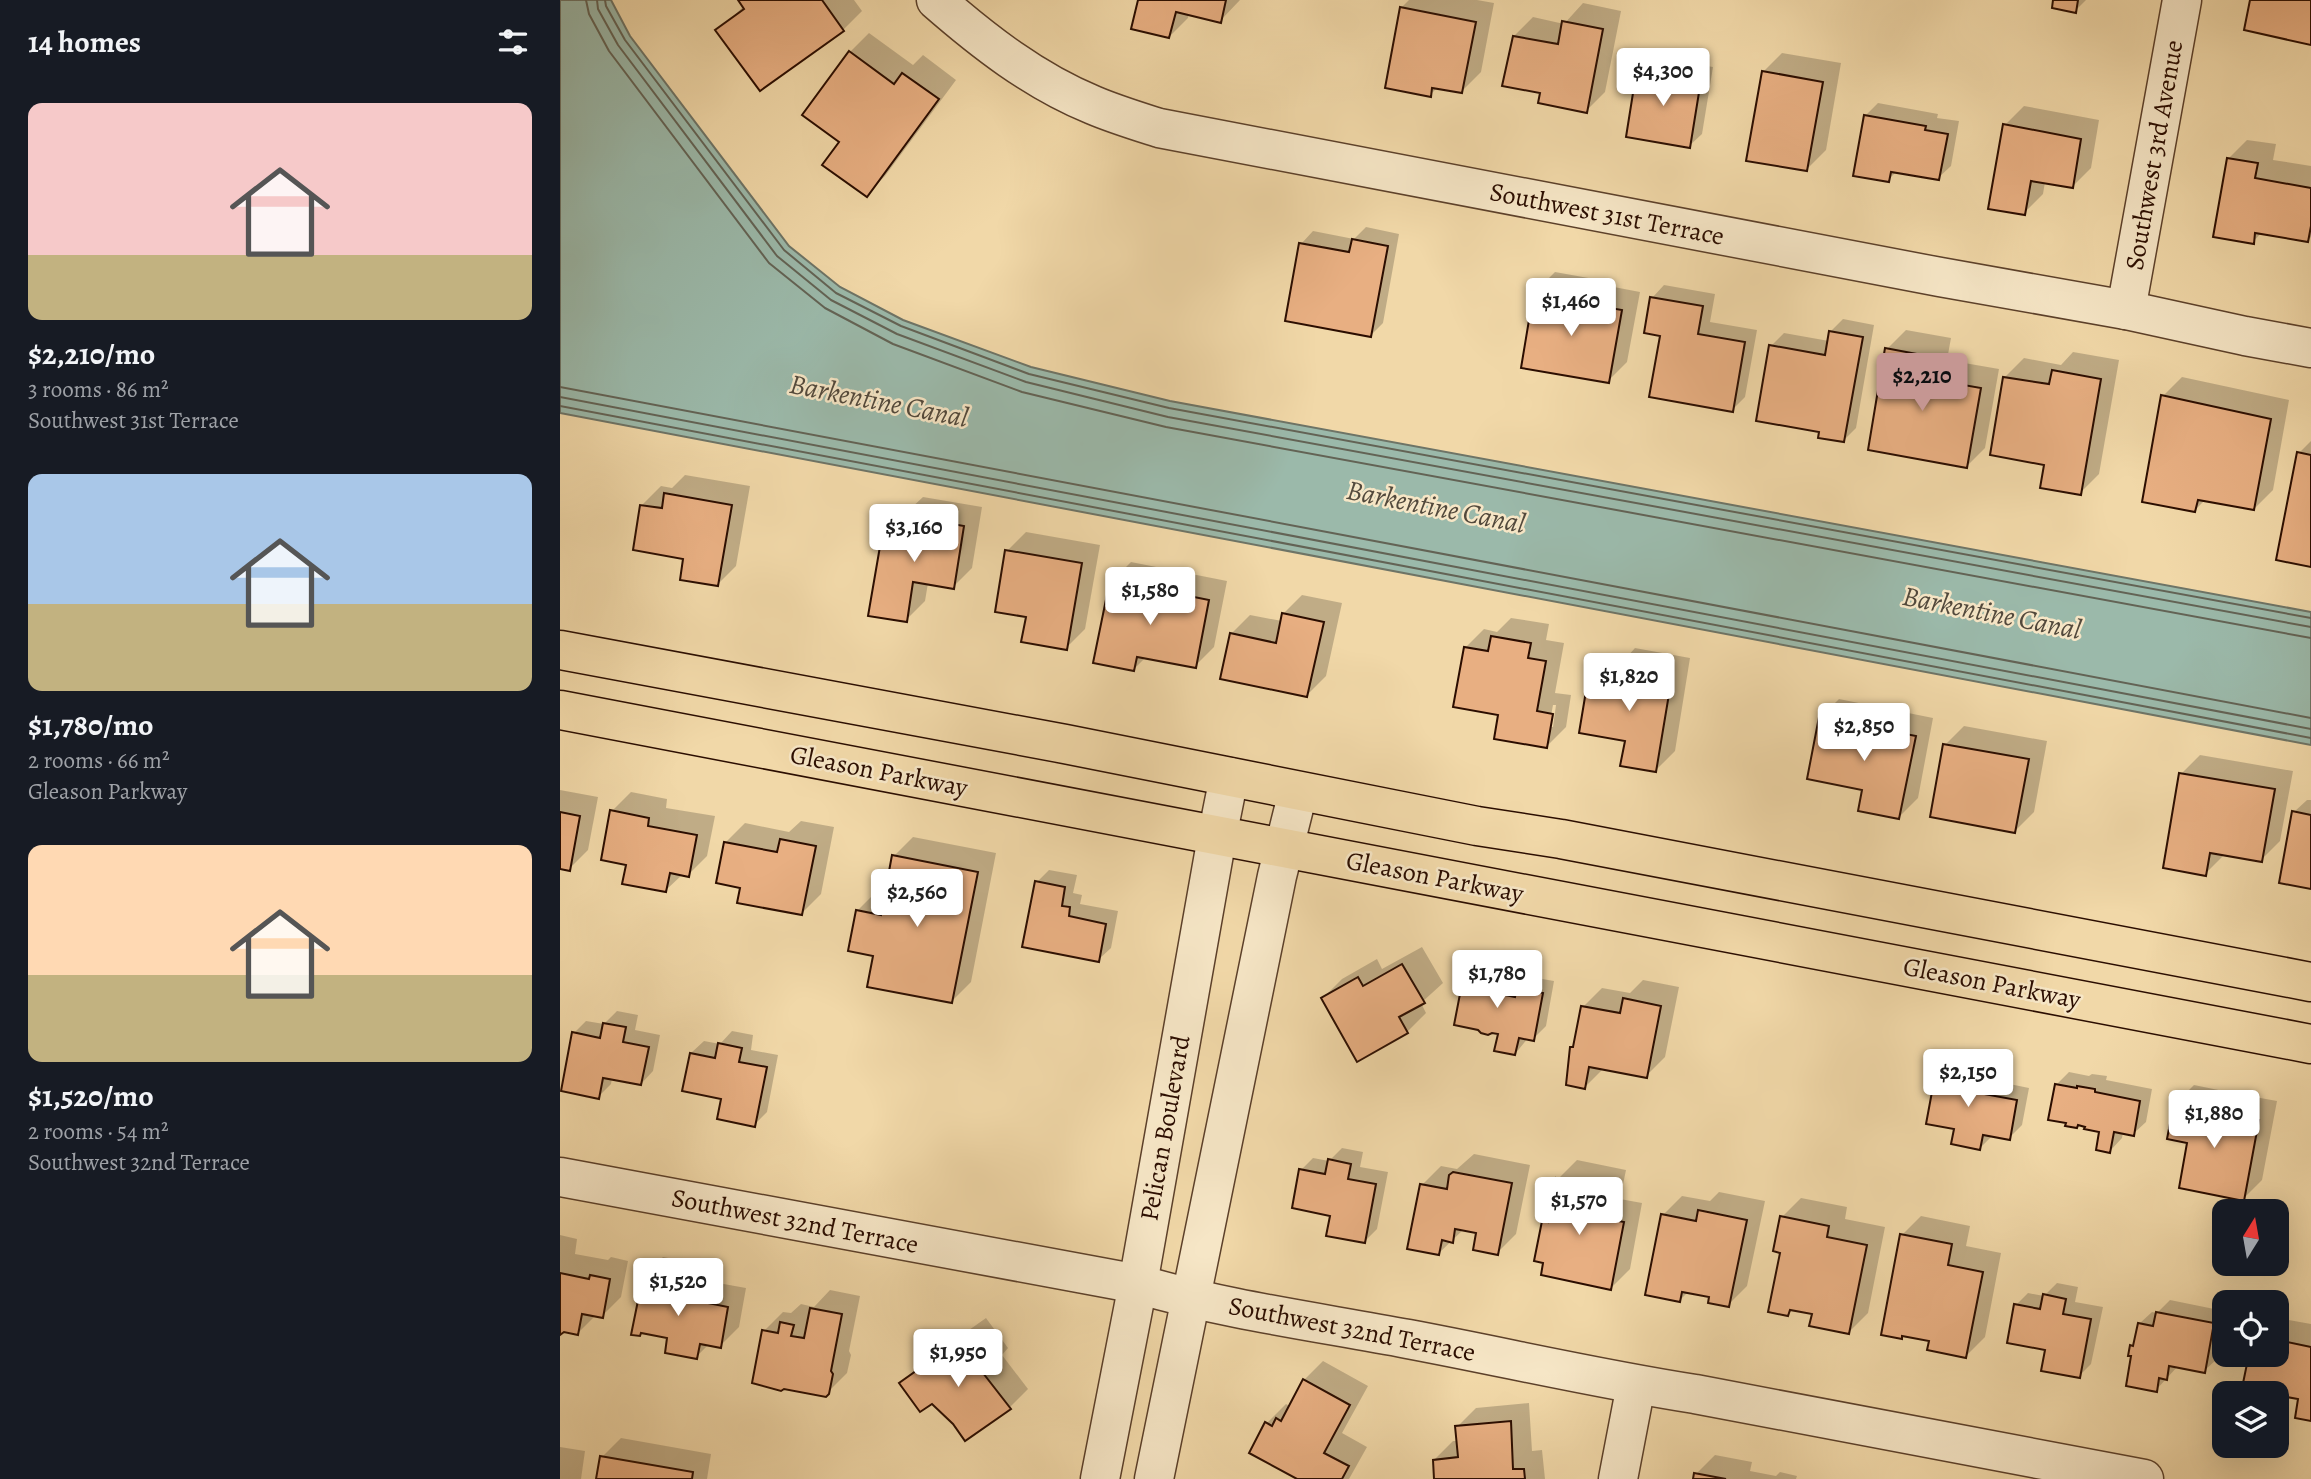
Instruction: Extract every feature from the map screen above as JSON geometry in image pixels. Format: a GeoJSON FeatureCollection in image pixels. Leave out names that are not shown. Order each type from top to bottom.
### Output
{"type":"FeatureCollection","features":[{"type":"Feature","properties":{"kind":"main road"},"geometry":{"type":"LineString","coordinates":[[560,650],[1230,777],[1477,827],[1561,839],[2311,982]]}},
{"type":"Feature","properties":{"kind":"main road","name":"Gleason Parkway"},"geometry":{"type":"LineString","coordinates":[[560,710],[2311,1044]]}},
{"type":"Feature","properties":{"kind":"street","name":"Southwest 31st Terrace"},"geometry":{"type":"LineString","coordinates":[[936,0],[970,30],[1028,72],[1091,105],[1159,128],[2126,310],[2311,348]]}},
{"type":"Feature","properties":{"kind":"street","name":"Southwest 3rd Avenue"},"geometry":{"type":"LineString","coordinates":[[2126,310],[2182,0]]}},
{"type":"Feature","properties":{"kind":"street","name":"Pelican Boulevard"},"geometry":{"type":"LineString","coordinates":[[1100,1479],[1230,777]]}},
{"type":"Feature","properties":{"kind":"street"},"geometry":{"type":"LineString","coordinates":[[1154,1479],[1283,847],[1298,792]]}},
{"type":"Feature","properties":{"kind":"street","name":"Southwest 32nd Terrace"},"geometry":{"type":"LineString","coordinates":[[560,1177],[1138,1284],[1191,1300],[2144,1479]]}},
{"type":"Feature","properties":{"kind":"street"},"geometry":{"type":"LineString","coordinates":[[1618,1479],[1636,1385]]}},
{"type":"Feature","properties":{"kind":"water","name":"Barkentine Canal"},"geometry":{"type":"Polygon","coordinates":[[[560,0],[611,0],[630,36],[789,246],[840,287],[903,320],[1031,367],[1170,401],[2311,612],[2311,745],[560,413],[560,0]]]}},
{"type":"Feature","properties":{"kind":"building"},"geometry":{"type":"Polygon","coordinates":[[[738,0],[822,0],[844,31],[760,91],[715,30],[744,9],[738,0]]]}},
{"type":"Feature","properties":{"kind":"building"},"geometry":{"type":"Polygon","coordinates":[[[1138,0],[1226,0],[1221,23],[1176,12],[1169,38],[1131,29],[1138,0]]]}},
{"type":"Feature","properties":{"kind":"building"},"geometry":{"type":"Polygon","coordinates":[[[2053,0],[2078,0],[2076,13],[2052,8],[2053,0]]]}},
{"type":"Feature","properties":{"kind":"building"},"geometry":{"type":"Polygon","coordinates":[[[2250,0],[2311,0],[2311,45],[2244,30],[2250,0]]]}},
{"type":"Feature","properties":{"kind":"building"},"geometry":{"type":"Polygon","coordinates":[[[1400,7],[1476,22],[1462,93],[1432,88],[1431,97],[1385,88],[1400,7]]]}},
{"type":"Feature","properties":{"kind":"building"},"geometry":{"type":"Polygon","coordinates":[[[1562,21],[1603,29],[1587,113],[1538,103],[1540,93],[1502,86],[1513,36],[1558,44],[1562,21]]]}},
{"type":"Feature","properties":{"kind":"building"},"geometry":{"type":"Polygon","coordinates":[[[849,51],[894,84],[902,73],[939,99],[867,197],[822,165],[839,142],[802,115],[849,51]]]}},
{"type":"Feature","properties":{"kind":"building"},"geometry":{"type":"Polygon","coordinates":[[[1637,68],[1701,80],[1690,148],[1626,137],[1637,68]]]}},
{"type":"Feature","properties":{"kind":"building"},"geometry":{"type":"Polygon","coordinates":[[[1762,71],[1823,82],[1807,171],[1746,161],[1762,71]]]}},
{"type":"Feature","properties":{"kind":"building"},"geometry":{"type":"Polygon","coordinates":[[[1864,115],[1926,126],[1925,130],[1948,134],[1939,180],[1891,172],[1889,182],[1853,176],[1864,115]]]}},
{"type":"Feature","properties":{"kind":"building"},"geometry":{"type":"Polygon","coordinates":[[[2003,124],[2081,139],[2073,188],[2031,181],[2025,215],[1988,209],[2003,124]]]}},
{"type":"Feature","properties":{"kind":"building"},"geometry":{"type":"Polygon","coordinates":[[[2227,158],[2258,163],[2255,178],[2311,188],[2311,226],[2308,242],[2255,233],[2254,244],[2213,237],[2227,158]]]}},
{"type":"Feature","properties":{"kind":"building"},"geometry":{"type":"Polygon","coordinates":[[[1352,239],[1388,246],[1371,337],[1285,321],[1299,243],[1349,252],[1352,239]]]}},
{"type":"Feature","properties":{"kind":"building"},"geometry":{"type":"Polygon","coordinates":[[[1534,290],[1576,297],[1575,302],[1622,310],[1609,383],[1521,368],[1534,290]]]}},
{"type":"Feature","properties":{"kind":"building"},"geometry":{"type":"Polygon","coordinates":[[[1650,297],[1703,306],[1698,334],[1745,342],[1733,412],[1649,397],[1660,336],[1644,333],[1650,297]]]}},
{"type":"Feature","properties":{"kind":"building"},"geometry":{"type":"Polygon","coordinates":[[[1829,331],[1863,337],[1844,442],[1818,438],[1819,432],[1756,421],[1769,345],[1825,355],[1829,331]]]}},
{"type":"Feature","properties":{"kind":"building"},"geometry":{"type":"Polygon","coordinates":[[[1885,348],[1933,357],[1929,379],[1981,388],[1967,468],[1868,450],[1885,348]]]}},
{"type":"Feature","properties":{"kind":"building"},"geometry":{"type":"Polygon","coordinates":[[[2052,370],[2101,379],[2081,495],[2040,488],[2044,465],[1990,455],[2003,377],[2049,384],[2052,370]]]}},
{"type":"Feature","properties":{"kind":"building"},"geometry":{"type":"Polygon","coordinates":[[[2161,395],[2271,419],[2254,510],[2198,500],[2195,512],[2142,502],[2161,395]]]}},
{"type":"Feature","properties":{"kind":"building"},"geometry":{"type":"Polygon","coordinates":[[[2297,452],[2311,455],[2311,567],[2276,560],[2297,452]]]}},
{"type":"Feature","properties":{"kind":"building"},"geometry":{"type":"Polygon","coordinates":[[[664,493],[732,505],[718,586],[680,580],[683,559],[633,550],[640,505],[662,508],[664,493]]]}},
{"type":"Feature","properties":{"kind":"building"},"geometry":{"type":"Polygon","coordinates":[[[902,515],[964,526],[954,589],[913,582],[907,622],[868,616],[883,529],[899,532],[902,515]]]}},
{"type":"Feature","properties":{"kind":"building"},"geometry":{"type":"Polygon","coordinates":[[[1005,550],[1082,563],[1067,650],[1021,642],[1026,617],[995,612],[1005,550]]]}},
{"type":"Feature","properties":{"kind":"building"},"geometry":{"type":"Polygon","coordinates":[[[1110,580],[1209,600],[1196,668],[1137,657],[1134,671],[1093,663],[1110,580]]]}},
{"type":"Feature","properties":{"kind":"building"},"geometry":{"type":"Polygon","coordinates":[[[1282,613],[1324,622],[1307,697],[1220,679],[1230,633],[1276,643],[1282,613]]]}},
{"type":"Feature","properties":{"kind":"building"},"geometry":{"type":"Polygon","coordinates":[[[1491,636],[1531,643],[1528,658],[1546,661],[1537,711],[1553,714],[1547,748],[1494,739],[1498,715],[1453,707],[1464,647],[1488,651],[1491,636]]]}},
{"type":"Feature","properties":{"kind":"building"},"geometry":{"type":"Polygon","coordinates":[[[1615,666],[1672,676],[1656,772],[1620,766],[1625,741],[1579,733],[1589,673],[1613,678],[1615,666]]]}},
{"type":"Feature","properties":{"kind":"building"},"geometry":{"type":"Polygon","coordinates":[[[1819,717],[1916,736],[1899,819],[1858,811],[1862,790],[1807,779],[1819,717]]]}},
{"type":"Feature","properties":{"kind":"building"},"geometry":{"type":"Polygon","coordinates":[[[1943,744],[2029,759],[2015,833],[1930,817],[1943,744]]]}},
{"type":"Feature","properties":{"kind":"building"},"geometry":{"type":"Polygon","coordinates":[[[2179,773],[2275,789],[2262,862],[2210,853],[2206,876],[2163,868],[2179,773]]]}},
{"type":"Feature","properties":{"kind":"building"},"geometry":{"type":"Polygon","coordinates":[[[610,810],[649,818],[648,826],[697,835],[689,877],[670,873],[666,892],[622,884],[626,865],[601,860],[610,810]]]}},
{"type":"Feature","properties":{"kind":"building"},"geometry":{"type":"Polygon","coordinates":[[[2292,811],[2311,815],[2311,889],[2279,883],[2292,811]]]}},
{"type":"Feature","properties":{"kind":"building"},"geometry":{"type":"Polygon","coordinates":[[[560,812],[580,816],[570,871],[560,869],[560,812]]]}},
{"type":"Feature","properties":{"kind":"building"},"geometry":{"type":"Polygon","coordinates":[[[780,839],[816,846],[802,915],[737,903],[740,888],[716,883],[724,842],[777,852],[780,839]]]}},
{"type":"Feature","properties":{"kind":"building"},"geometry":{"type":"Polygon","coordinates":[[[892,855],[978,872],[952,1003],[867,987],[873,956],[848,951],[856,910],[881,915],[892,855]]]}},
{"type":"Feature","properties":{"kind":"building"},"geometry":{"type":"Polygon","coordinates":[[[1035,881],[1065,887],[1062,906],[1070,907],[1069,916],[1106,924],[1099,962],[1022,947],[1035,881]]]}},
{"type":"Feature","properties":{"kind":"building"},"geometry":{"type":"Polygon","coordinates":[[[1466,963],[1495,969],[1491,992],[1515,997],[1517,988],[1543,993],[1534,1041],[1519,1038],[1515,1055],[1494,1051],[1498,1034],[1488,1035],[1454,1025],[1466,963]]]}},
{"type":"Feature","properties":{"kind":"building"},"geometry":{"type":"Polygon","coordinates":[[[1402,964],[1425,1003],[1399,1017],[1408,1033],[1357,1062],[1321,998],[1358,977],[1363,986],[1402,964]]]}},
{"type":"Feature","properties":{"kind":"building"},"geometry":{"type":"Polygon","coordinates":[[[1623,998],[1661,1006],[1647,1078],[1589,1067],[1585,1089],[1566,1085],[1570,1047],[1573,1047],[1581,1006],[1620,1013],[1623,998]]]}},
{"type":"Feature","properties":{"kind":"building"},"geometry":{"type":"Polygon","coordinates":[[[603,1023],[626,1027],[623,1042],[649,1047],[641,1085],[603,1078],[599,1099],[561,1091],[572,1032],[600,1038],[603,1023]]]}},
{"type":"Feature","properties":{"kind":"building"},"geometry":{"type":"Polygon","coordinates":[[[718,1043],[742,1048],[739,1062],[767,1067],[755,1127],[717,1119],[721,1099],[682,1091],[690,1053],[715,1058],[718,1043]]]}},
{"type":"Feature","properties":{"kind":"building"},"geometry":{"type":"Polygon","coordinates":[[[1937,1065],[1977,1072],[1973,1092],[2017,1100],[2010,1140],[1983,1135],[1980,1150],[1951,1144],[1954,1129],[1926,1124],[1937,1065]]]}},
{"type":"Feature","properties":{"kind":"building"},"geometry":{"type":"Polygon","coordinates":[[[2055,1084],[2095,1089],[2095,1092],[2140,1101],[2134,1136],[2114,1132],[2110,1153],[2096,1150],[2099,1132],[2048,1120],[2055,1084]]]}},
{"type":"Feature","properties":{"kind":"building"},"geometry":{"type":"Polygon","coordinates":[[[2174,1103],[2219,1112],[2220,1109],[2238,1112],[2237,1116],[2259,1120],[2244,1199],[2179,1188],[2187,1143],[2167,1139],[2174,1103]]]}},
{"type":"Feature","properties":{"kind":"building"},"geometry":{"type":"Polygon","coordinates":[[[1328,1159],[1351,1164],[1348,1179],[1376,1184],[1365,1243],[1326,1236],[1330,1216],[1292,1208],[1299,1169],[1325,1174],[1328,1159]]]}},
{"type":"Feature","properties":{"kind":"building"},"geometry":{"type":"Polygon","coordinates":[[[1453,1172],[1512,1183],[1498,1255],[1473,1250],[1476,1233],[1455,1229],[1453,1243],[1442,1240],[1439,1255],[1407,1249],[1420,1184],[1447,1189],[1449,1175],[1453,1172]]]}},
{"type":"Feature","properties":{"kind":"building"},"geometry":{"type":"Polygon","coordinates":[[[1556,1178],[1608,1188],[1602,1218],[1624,1222],[1611,1290],[1541,1275],[1543,1263],[1534,1261],[1542,1221],[1548,1222],[1556,1178]]]}},
{"type":"Feature","properties":{"kind":"building"},"geometry":{"type":"Polygon","coordinates":[[[1698,1210],[1747,1220],[1729,1307],[1708,1303],[1709,1297],[1682,1292],[1680,1302],[1645,1295],[1661,1214],[1696,1221],[1698,1210]]]}},
{"type":"Feature","properties":{"kind":"building"},"geometry":{"type":"Polygon","coordinates":[[[1780,1216],[1829,1226],[1827,1237],[1867,1245],[1849,1334],[1809,1326],[1812,1314],[1790,1310],[1788,1316],[1768,1312],[1780,1253],[1773,1251],[1780,1216]]]}},
{"type":"Feature","properties":{"kind":"building"},"geometry":{"type":"Polygon","coordinates":[[[1900,1234],[1952,1244],[1948,1265],[1983,1272],[1966,1358],[1927,1350],[1929,1341],[1881,1335],[1900,1234]]]}},
{"type":"Feature","properties":{"kind":"building"},"geometry":{"type":"Polygon","coordinates":[[[560,1273],[589,1279],[590,1275],[610,1279],[603,1318],[582,1314],[578,1335],[564,1332],[560,1335],[560,1273]]]}},
{"type":"Feature","properties":{"kind":"building"},"geometry":{"type":"Polygon","coordinates":[[[643,1276],[681,1282],[678,1297],[728,1307],[721,1348],[700,1344],[697,1359],[665,1353],[667,1338],[641,1333],[640,1336],[631,1335],[643,1276]]]}},
{"type":"Feature","properties":{"kind":"building"},"geometry":{"type":"Polygon","coordinates":[[[2043,1294],[2066,1299],[2063,1314],[2091,1319],[2080,1378],[2041,1371],[2045,1350],[2007,1343],[2014,1304],[2040,1309],[2043,1294]]]}},
{"type":"Feature","properties":{"kind":"building"},"geometry":{"type":"Polygon","coordinates":[[[810,1308],[842,1314],[829,1394],[826,1397],[784,1389],[781,1391],[752,1383],[762,1330],[778,1333],[780,1322],[794,1325],[791,1336],[804,1338],[810,1308]]]}},
{"type":"Feature","properties":{"kind":"building"},"geometry":{"type":"Polygon","coordinates":[[[2156,1312],[2212,1323],[2205,1373],[2169,1366],[2167,1380],[2159,1378],[2157,1392],[2126,1386],[2130,1345],[2133,1346],[2138,1323],[2153,1326],[2156,1312]]]}},
{"type":"Feature","properties":{"kind":"building"},"geometry":{"type":"Polygon","coordinates":[[[967,1335],[990,1368],[983,1373],[1011,1409],[965,1441],[953,1424],[932,1404],[920,1412],[899,1383],[967,1335]]]}},
{"type":"Feature","properties":{"kind":"building"},"geometry":{"type":"Polygon","coordinates":[[[2289,1342],[2311,1347],[2311,1421],[2295,1418],[2298,1399],[2289,1397],[2289,1381],[2243,1381],[2246,1367],[2289,1367],[2289,1342]]]}},
{"type":"Feature","properties":{"kind":"building"},"geometry":{"type":"Polygon","coordinates":[[[1303,1379],[1350,1405],[1324,1453],[1349,1466],[1342,1479],[1297,1479],[1249,1453],[1265,1422],[1272,1426],[1276,1418],[1281,1421],[1303,1379]]]}},
{"type":"Feature","properties":{"kind":"building"},"geometry":{"type":"Polygon","coordinates":[[[1511,1421],[1513,1469],[1524,1469],[1525,1479],[1434,1479],[1433,1460],[1458,1457],[1455,1426],[1511,1421]]]}},
{"type":"Feature","properties":{"kind":"building"},"geometry":{"type":"Polygon","coordinates":[[[600,1456],[693,1472],[692,1479],[596,1479],[600,1456]]]}},
{"type":"Feature","properties":{"kind":"building"},"geometry":{"type":"Polygon","coordinates":[[[1694,1473],[1726,1479],[1693,1479],[1694,1473]]]}}]}
